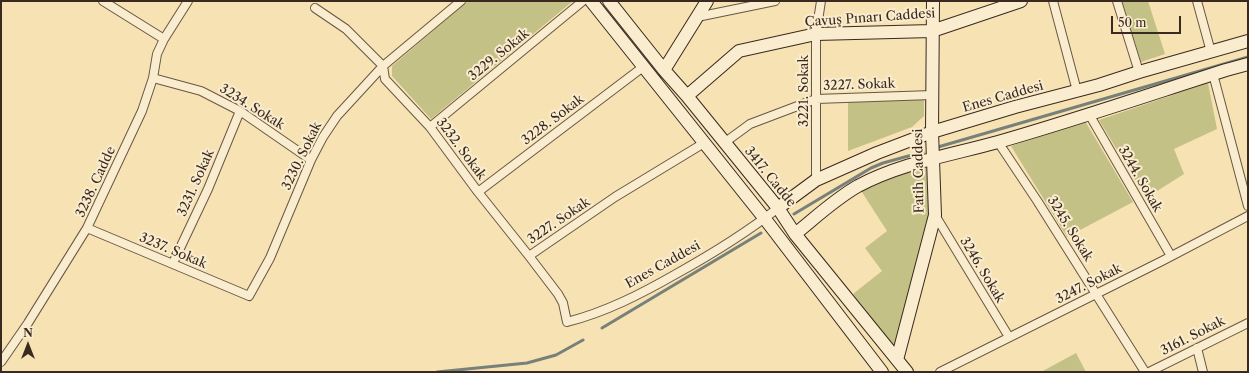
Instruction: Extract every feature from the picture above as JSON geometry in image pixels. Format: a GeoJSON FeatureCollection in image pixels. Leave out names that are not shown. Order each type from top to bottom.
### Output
{"type":"FeatureCollection","features":[{"type":"Feature","properties":{"kind":"street"},"geometry":{"type":"LineString","coordinates":[[103,1],[164,39]]}},
{"type":"Feature","properties":{"kind":"street","name":"3238. Cadde"},"geometry":{"type":"LineString","coordinates":[[1,362],[28,323],[87,228],[142,111],[153,78],[157,54],[164,39],[188,1]]}},
{"type":"Feature","properties":{"kind":"street","name":"3230. Sokak"},"geometry":{"type":"LineString","coordinates":[[249,296],[270,258],[311,160],[323,137],[337,116],[384,66],[461,1]]}},
{"type":"Feature","properties":{"kind":"street","name":"3229. Sokak"},"geometry":{"type":"LineString","coordinates":[[430,127],[583,1]]}},
{"type":"Feature","properties":{"kind":"street"},"geometry":{"type":"LineString","coordinates":[[590,1],[765,218],[882,372]]}},
{"type":"Feature","properties":{"kind":"street"},"geometry":{"type":"LineString","coordinates":[[664,70],[707,1]]}},
{"type":"Feature","properties":{"kind":"street"},"geometry":{"type":"LineString","coordinates":[[697,17],[775,1]]}},
{"type":"Feature","properties":{"kind":"street","name":"3221. Sokak"},"geometry":{"type":"LineString","coordinates":[[816,180],[816,34],[821,1]]}},
{"type":"Feature","properties":{"kind":"street","name":"Fatih Caddesi"},"geometry":{"type":"LineString","coordinates":[[897,360],[935,215],[932,132],[933,1]]}},
{"type":"Feature","properties":{"kind":"street","name":"Çavuş Pınarı Caddesi"},"geometry":{"type":"LineString","coordinates":[[687,96],[739,50],[816,34],[932,31],[1021,1]]}},
{"type":"Feature","properties":{"kind":"street"},"geometry":{"type":"LineString","coordinates":[[1053,1],[1077,91]]}},
{"type":"Feature","properties":{"kind":"street"},"geometry":{"type":"LineString","coordinates":[[1117,1],[1139,72]]}},
{"type":"Feature","properties":{"kind":"street"},"geometry":{"type":"LineString","coordinates":[[1197,1],[1211,52]]}},
{"type":"Feature","properties":{"kind":"street","name":"3417. Cadde"},"geometry":{"type":"LineString","coordinates":[[612,2],[664,70],[778,208],[795,234],[907,372]]}},
{"type":"Feature","properties":{"kind":"street","name":"3232. Sokak"},"geometry":{"type":"LineString","coordinates":[[315,8],[346,29],[384,66],[385,79],[430,127],[478,192],[558,294],[563,304],[567,322]]}},
{"type":"Feature","properties":{"kind":"street","name":"Enes Caddesi"},"geometry":{"type":"LineString","coordinates":[[567,322],[584,318],[639,295],[735,240],[816,180],[877,153],[932,132],[1248,41]]}},
{"type":"Feature","properties":{"kind":"street"},"geometry":{"type":"LineString","coordinates":[[784,243],[846,193],[876,177],[933,158],[998,142],[1248,64]]}},
{"type":"Feature","properties":{"kind":"street","name":"3228. Sokak"},"geometry":{"type":"LineString","coordinates":[[478,192],[643,67]]}},
{"type":"Feature","properties":{"kind":"street"},"geometry":{"type":"LineString","coordinates":[[1213,74],[1248,206]]}},
{"type":"Feature","properties":{"kind":"street","name":"3234. Sokak"},"geometry":{"type":"LineString","coordinates":[[153,78],[202,90],[240,111],[311,160]]}},
{"type":"Feature","properties":{"kind":"street","name":"3227. Sokak"},"geometry":{"type":"LineString","coordinates":[[724,143],[750,124],[816,99],[932,96]]}},
{"type":"Feature","properties":{"kind":"street","name":"3231. Sokak"},"geometry":{"type":"LineString","coordinates":[[172,263],[208,189],[240,111]]}},
{"type":"Feature","properties":{"kind":"street","name":"3244. Sokak"},"geometry":{"type":"LineString","coordinates":[[1089,114],[1171,256]]}},
{"type":"Feature","properties":{"kind":"street","name":"3245. Sokak"},"geometry":{"type":"LineString","coordinates":[[998,142],[1038,202],[1145,372]]}},
{"type":"Feature","properties":{"kind":"street","name":"3227. Sokak"},"geometry":{"type":"LineString","coordinates":[[529,256],[615,197],[704,143]]}},
{"type":"Feature","properties":{"kind":"street","name":"3246. Sokak"},"geometry":{"type":"LineString","coordinates":[[935,215],[1009,337]]}},
{"type":"Feature","properties":{"kind":"street","name":"3247. Sokak"},"geometry":{"type":"LineString","coordinates":[[940,372],[1248,216]]}},
{"type":"Feature","properties":{"kind":"street","name":"3237. Sokak"},"geometry":{"type":"LineString","coordinates":[[87,228],[249,296]]}},
{"type":"Feature","properties":{"kind":"street","name":"3161. Sokak"},"geometry":{"type":"LineString","coordinates":[[1149,372],[1248,322]]}},
{"type":"Feature","properties":{"kind":"street"},"geometry":{"type":"LineString","coordinates":[[1197,348],[1203,372]]}},
{"type":"Feature","properties":{"kind":"shaded area"},"geometry":{"type":"Polygon","coordinates":[[[468,1],[573,1],[431,119],[392,76],[392,66],[468,1]]]}},
{"type":"Feature","properties":{"kind":"shaded area"},"geometry":{"type":"Polygon","coordinates":[[[1122,1],[1148,1],[1165,54],[1141,62],[1122,1]]]}},
{"type":"Feature","properties":{"kind":"shaded area"},"geometry":{"type":"Polygon","coordinates":[[[1208,83],[1217,129],[1174,149],[1184,174],[1146,198],[1099,120],[1208,83]]]}},
{"type":"Feature","properties":{"kind":"shaded area"},"geometry":{"type":"Polygon","coordinates":[[[848,98],[924,100],[924,116],[912,127],[848,151],[848,98]]]}},
{"type":"Feature","properties":{"kind":"shaded area"},"geometry":{"type":"Polygon","coordinates":[[[1085,121],[1133,202],[1067,237],[1011,146],[1085,121]]]}},
{"type":"Feature","properties":{"kind":"shaded area"},"geometry":{"type":"Polygon","coordinates":[[[931,162],[932,216],[894,351],[853,294],[882,271],[865,248],[887,231],[858,186],[931,162]]]}},
{"type":"Feature","properties":{"kind":"shaded area"},"geometry":{"type":"Polygon","coordinates":[[[1076,353],[1086,372],[1041,372],[1076,353]]]}},
{"type":"Feature","properties":{"kind":"waterway"},"geometry":{"type":"LineString","coordinates":[[938,147],[1248,57]]}},
{"type":"Feature","properties":{"kind":"waterway"},"geometry":{"type":"LineString","coordinates":[[794,214],[871,168],[883,163],[923,152]]}},
{"type":"Feature","properties":{"kind":"waterway"},"geometry":{"type":"LineString","coordinates":[[602,328],[761,233]]}},
{"type":"Feature","properties":{"kind":"waterway"},"geometry":{"type":"LineString","coordinates":[[437,372],[527,363],[556,355],[583,340]]}}]}
